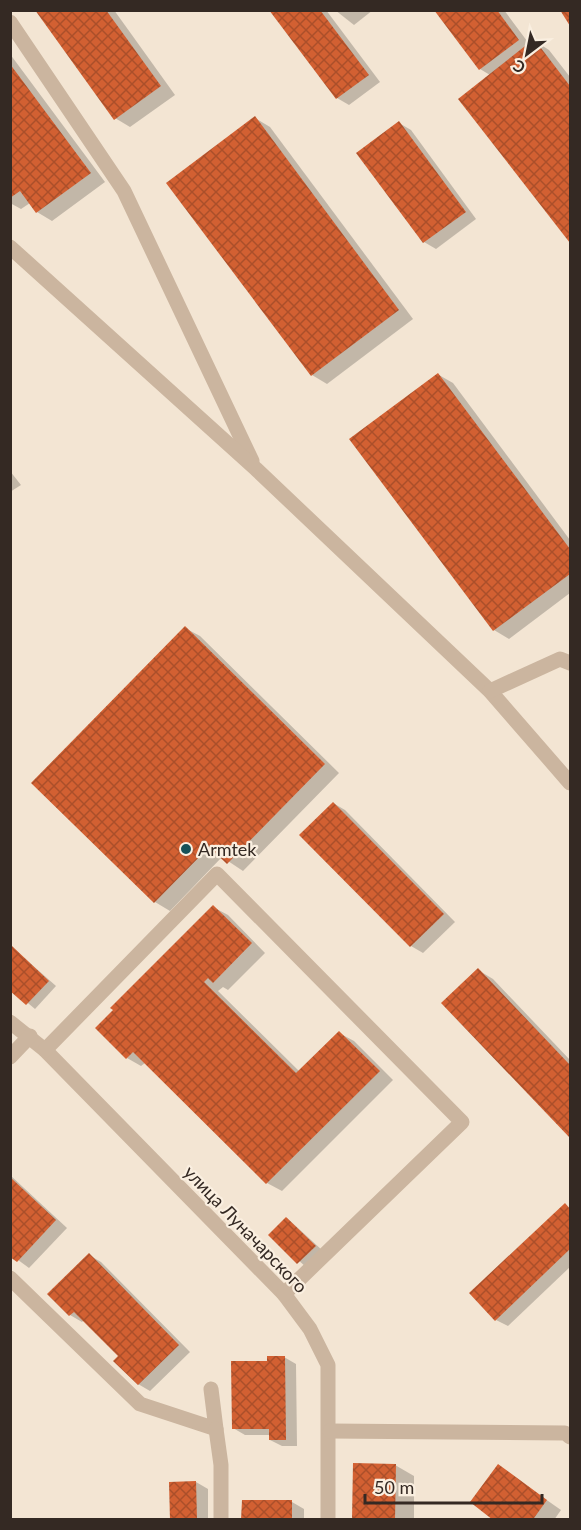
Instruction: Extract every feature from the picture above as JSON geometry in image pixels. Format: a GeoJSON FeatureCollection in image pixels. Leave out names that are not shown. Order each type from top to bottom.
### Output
{"type":"FeatureCollection","features":[{"type":"Feature","properties":{"kind":"street"},"geometry":{"type":"LineString","coordinates":[[10,22],[124,191],[256,469]]}},
{"type":"Feature","properties":{"kind":"street"},"geometry":{"type":"LineString","coordinates":[[10,247],[256,469],[490,690],[570,783]]}},
{"type":"Feature","properties":{"kind":"street"},"geometry":{"type":"LineString","coordinates":[[490,690],[560,659],[570,663]]}},
{"type":"Feature","properties":{"kind":"street"},"geometry":{"type":"LineString","coordinates":[[45,1050],[217,874],[462,1122],[284,1294]]}},
{"type":"Feature","properties":{"kind":"street","name":"улица Луначарского"},"geometry":{"type":"LineString","coordinates":[[10,1022],[30,1035],[284,1294],[310,1329],[328,1365],[330,1431],[328,1520]]}},
{"type":"Feature","properties":{"kind":"street"},"geometry":{"type":"LineString","coordinates":[[10,1057],[30,1035]]}},
{"type":"Feature","properties":{"kind":"street"},"geometry":{"type":"LineString","coordinates":[[10,1278],[140,1404],[216,1429]]}},
{"type":"Feature","properties":{"kind":"street"},"geometry":{"type":"LineString","coordinates":[[211,1389],[221,1465],[221,1520]]}},
{"type":"Feature","properties":{"kind":"street"},"geometry":{"type":"LineString","coordinates":[[330,1431],[565,1432],[570,1437]]}},
{"type":"Feature","properties":{"kind":"building"},"geometry":{"type":"Polygon","coordinates":[[[35,10],[106,10],[161,86],[114,120],[35,10]]]}},
{"type":"Feature","properties":{"kind":"building"},"geometry":{"type":"Polygon","coordinates":[[[269,10],[320,10],[369,75],[336,99],[269,10]]]}},
{"type":"Feature","properties":{"kind":"building"},"geometry":{"type":"Polygon","coordinates":[[[434,10],[497,10],[519,40],[479,70],[434,10]]]}},
{"type":"Feature","properties":{"kind":"building"},"geometry":{"type":"Polygon","coordinates":[[[560,10],[570,10],[570,26],[560,10]]]}},
{"type":"Feature","properties":{"kind":"building"},"geometry":{"type":"Polygon","coordinates":[[[534,39],[570,86],[570,243],[458,99],[534,39]]]}},
{"type":"Feature","properties":{"kind":"building"},"geometry":{"type":"Polygon","coordinates":[[[10,64],[91,173],[36,213],[20,191],[10,198],[10,64]]]}},
{"type":"Feature","properties":{"kind":"building"},"geometry":{"type":"Polygon","coordinates":[[[255,116],[399,310],[311,376],[166,183],[255,116]]]}},
{"type":"Feature","properties":{"kind":"building"},"geometry":{"type":"Polygon","coordinates":[[[399,121],[466,212],[423,243],[356,153],[399,121]]]}},
{"type":"Feature","properties":{"kind":"building"},"geometry":{"type":"Polygon","coordinates":[[[438,373],[570,549],[570,574],[493,631],[349,439],[438,373]]]}},
{"type":"Feature","properties":{"kind":"building"},"geometry":{"type":"Polygon","coordinates":[[[185,626],[325,764],[227,864],[209,847],[154,903],[31,783],[185,626]]]}},
{"type":"Feature","properties":{"kind":"building"},"geometry":{"type":"Polygon","coordinates":[[[333,802],[444,914],[410,947],[299,835],[333,802]]]}},
{"type":"Feature","properties":{"kind":"building"},"geometry":{"type":"Polygon","coordinates":[[[213,905],[252,943],[213,983],[208,978],[204,982],[296,1073],[339,1031],[380,1071],[266,1184],[133,1052],[126,1059],[95,1028],[113,1010],[110,1008],[213,905]]]}},
{"type":"Feature","properties":{"kind":"building"},"geometry":{"type":"Polygon","coordinates":[[[12,946],[49,981],[26,1005],[10,991],[12,946]]]}},
{"type":"Feature","properties":{"kind":"building"},"geometry":{"type":"Polygon","coordinates":[[[478,968],[570,1065],[570,1138],[441,1003],[478,968]]]}},
{"type":"Feature","properties":{"kind":"building"},"geometry":{"type":"Polygon","coordinates":[[[10,1177],[56,1220],[17,1262],[10,1257],[10,1177]]]}},
{"type":"Feature","properties":{"kind":"building"},"geometry":{"type":"Polygon","coordinates":[[[565,1203],[570,1209],[570,1249],[495,1321],[469,1293],[565,1203]]]}},
{"type":"Feature","properties":{"kind":"building"},"geometry":{"type":"Polygon","coordinates":[[[286,1217],[316,1246],[297,1264],[268,1235],[286,1217]]]}},
{"type":"Feature","properties":{"kind":"building"},"geometry":{"type":"Polygon","coordinates":[[[89,1253],[179,1345],[138,1385],[113,1361],[118,1356],[74,1312],[69,1316],[47,1294],[89,1253]]]}},
{"type":"Feature","properties":{"kind":"building"},"geometry":{"type":"Polygon","coordinates":[[[267,1356],[285,1356],[286,1440],[269,1440],[269,1429],[232,1429],[231,1361],[267,1361],[267,1356]]]}},
{"type":"Feature","properties":{"kind":"building"},"geometry":{"type":"Polygon","coordinates":[[[353,1463],[396,1464],[395,1520],[352,1520],[353,1463]]]}},
{"type":"Feature","properties":{"kind":"building"},"geometry":{"type":"Polygon","coordinates":[[[498,1464],[547,1500],[534,1518],[536,1520],[493,1520],[470,1502],[498,1464]]]}},
{"type":"Feature","properties":{"kind":"building"},"geometry":{"type":"Polygon","coordinates":[[[196,1481],[197,1520],[170,1520],[169,1482],[196,1481]]]}},
{"type":"Feature","properties":{"kind":"building"},"geometry":{"type":"Polygon","coordinates":[[[242,1500],[292,1500],[292,1520],[241,1520],[242,1500]]]}},
{"type":"Feature","properties":{"kind":"place","name":"Armtek"},"geometry":{"type":"Point","coordinates":[186,849]}}]}
